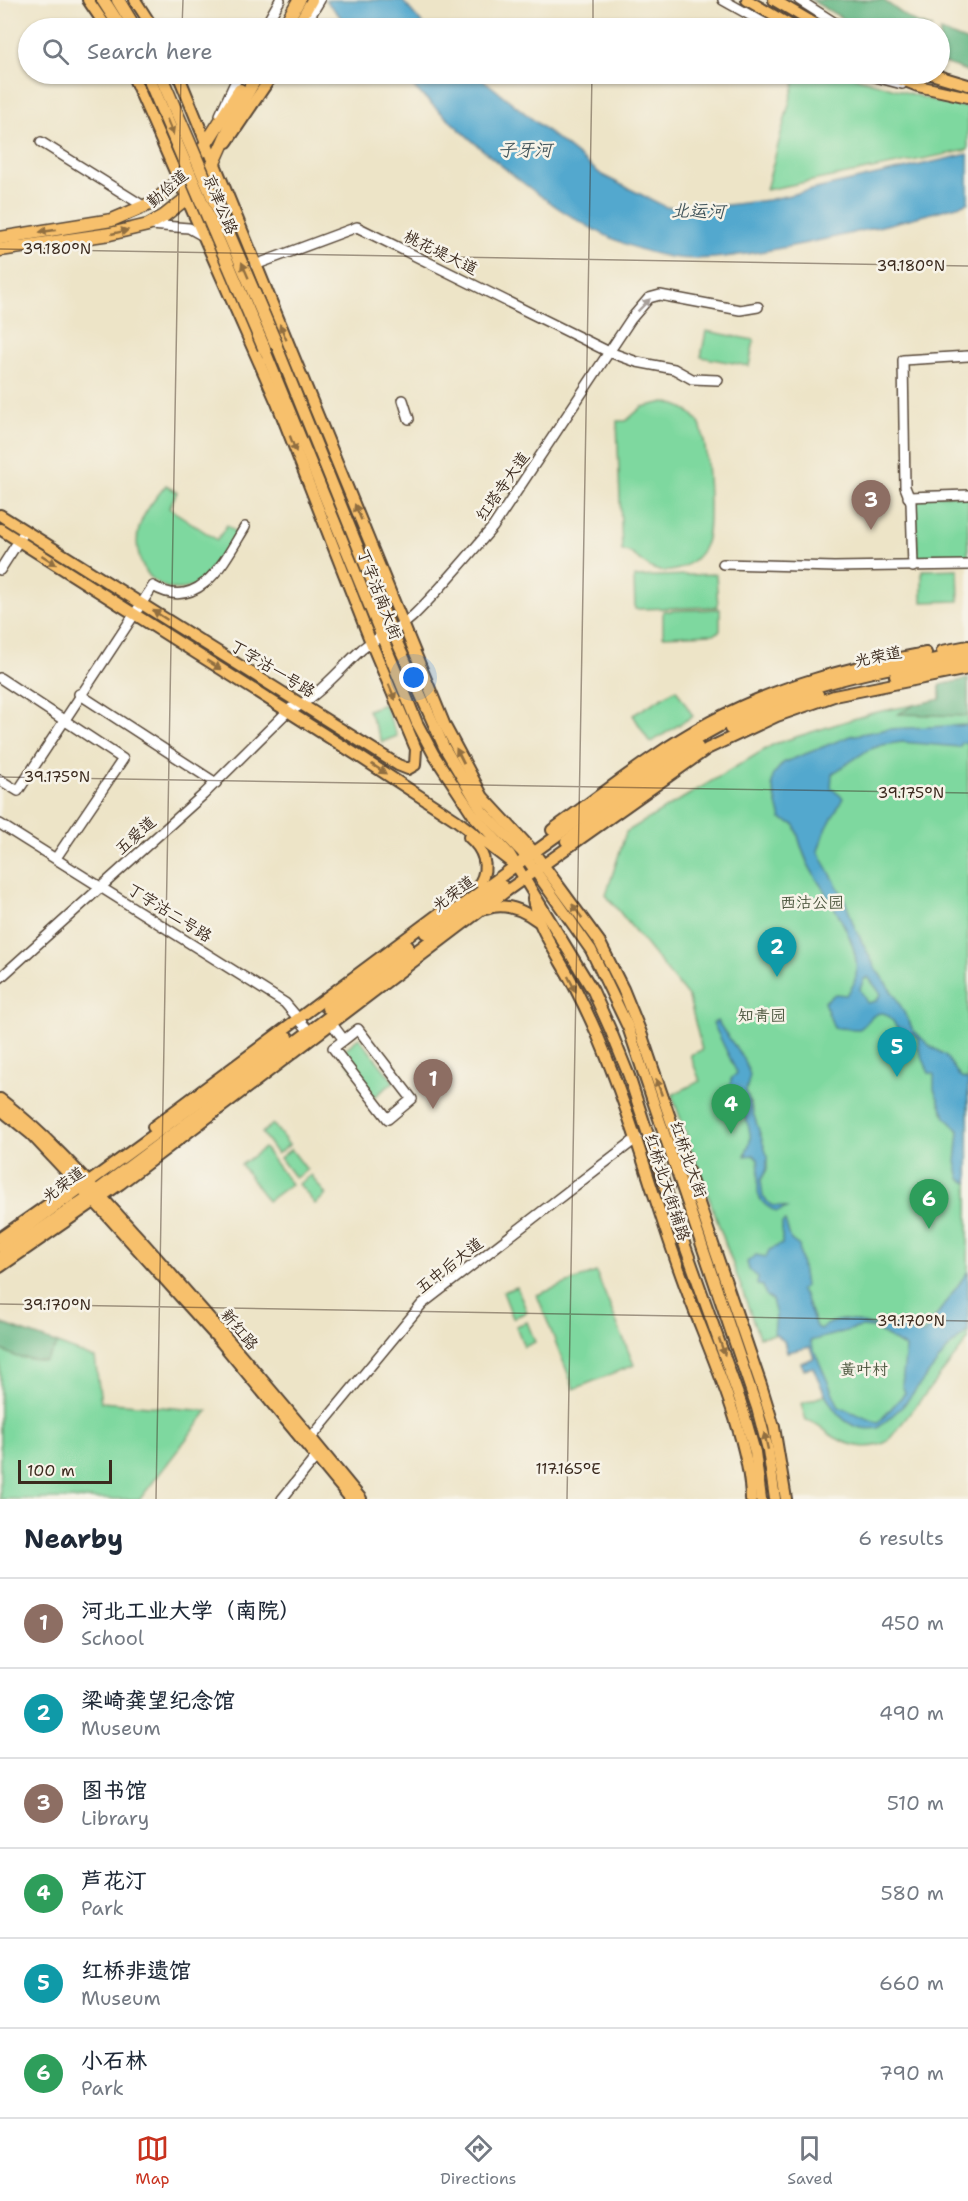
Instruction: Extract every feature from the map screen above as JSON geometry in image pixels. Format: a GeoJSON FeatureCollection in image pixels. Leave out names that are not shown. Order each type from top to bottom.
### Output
{"type":"FeatureCollection","features":[{"type":"Feature","properties":{"kind":"highway"},"geometry":{"type":"LineString","coordinates":[[103,0],[115,18]]}},
{"type":"Feature","properties":{"kind":"highway"},"geometry":{"type":"LineString","coordinates":[[118,0],[129,18]]}},
{"type":"Feature","properties":{"kind":"highway"},"geometry":{"type":"LineString","coordinates":[[280,18],[290,0]]}},
{"type":"Feature","properties":{"kind":"highway"},"geometry":{"type":"LineString","coordinates":[[294,18],[312,1]]}},
{"type":"Feature","properties":{"kind":"highway","name":"京津公路"},"geometry":{"type":"LineString","coordinates":[[152,84],[270,346]]}},
{"type":"Feature","properties":{"kind":"highway","name":"京津公路"},"geometry":{"type":"LineString","coordinates":[[164,84],[270,346]]}},
{"type":"Feature","properties":{"kind":"highway","name":"勤俭道"},"geometry":{"type":"LineString","coordinates":[[0,250],[110,234],[148,225],[183,188],[214,128],[243,84]]}},
{"type":"Feature","properties":{"kind":"highway","name":"勤俭道"},"geometry":{"type":"LineString","coordinates":[[0,238],[112,220],[145,207],[165,194],[199,183],[214,164],[238,109],[252,84]]}},
{"type":"Feature","properties":{"kind":"main road"},"geometry":{"type":"LineString","coordinates":[[88,0],[100,18]]}},
{"type":"Feature","properties":{"kind":"main road"},"geometry":{"type":"LineString","coordinates":[[135,0],[147,18]]}},
{"type":"Feature","properties":{"kind":"main road"},"geometry":{"type":"LineString","coordinates":[[747,0],[778,18]]}},
{"type":"Feature","properties":{"kind":"main road"},"geometry":{"type":"LineString","coordinates":[[774,0],[806,18]]}},
{"type":"Feature","properties":{"kind":"main road"},"geometry":{"type":"LineString","coordinates":[[783,0],[809,18]]}},
{"type":"Feature","properties":{"kind":"main road"},"geometry":{"type":"LineString","coordinates":[[302,18],[312,1]]}},
{"type":"Feature","properties":{"kind":"main road"},"geometry":{"type":"LineString","coordinates":[[950,80],[968,85]]}},
{"type":"Feature","properties":{"kind":"main road"},"geometry":{"type":"LineString","coordinates":[[136,84],[207,239],[375,638]]}},
{"type":"Feature","properties":{"kind":"main road"},"geometry":{"type":"LineString","coordinates":[[182,84],[442,720],[471,777],[496,814],[599,941],[623,989],[641,1033],[774,1427],[786,1499]]}},
{"type":"Feature","properties":{"kind":"main road"},"geometry":{"type":"LineString","coordinates":[[221,149],[266,84]]}},
{"type":"Feature","properties":{"kind":"main road"},"geometry":{"type":"LineString","coordinates":[[913,84],[968,97]]}},
{"type":"Feature","properties":{"kind":"main road"},"geometry":{"type":"LineString","coordinates":[[165,194],[172,182],[170,159]]}},
{"type":"Feature","properties":{"kind":"main road"},"geometry":{"type":"LineString","coordinates":[[199,183],[216,188],[231,203]]}},
{"type":"Feature","properties":{"kind":"main road","name":"丁字沽南大街"},"geometry":{"type":"LineString","coordinates":[[270,346],[335,520],[375,638],[434,755],[474,816],[503,846],[516,868]]}},
{"type":"Feature","properties":{"kind":"main road","name":"丁字沽南大街"},"geometry":{"type":"LineString","coordinates":[[270,346],[432,722],[471,796],[488,819],[533,859]]}},
{"type":"Feature","properties":{"kind":"main road","name":"丁字沽一号路"},"geometry":{"type":"LineString","coordinates":[[0,515],[398,765],[408,769],[413,767],[417,760],[416,749],[375,638]]}},
{"type":"Feature","properties":{"kind":"main road"},"geometry":{"type":"LineString","coordinates":[[335,520],[339,556]]}},
{"type":"Feature","properties":{"kind":"main road","name":"丁字沽一号路"},"geometry":{"type":"LineString","coordinates":[[0,529],[443,812],[516,868]]}},
{"type":"Feature","properties":{"kind":"main road"},"geometry":{"type":"LineString","coordinates":[[480,912],[516,868],[533,859],[668,747],[737,708],[793,685],[848,669],[968,646]]}},
{"type":"Feature","properties":{"kind":"main road","name":"光荣道"},"geometry":{"type":"LineString","coordinates":[[533,859],[667,757],[747,712],[834,681],[968,653]]}},
{"type":"Feature","properties":{"kind":"main road","name":"光荣道"},"geometry":{"type":"LineString","coordinates":[[533,859],[667,767],[751,719],[838,688],[968,661]]}},
{"type":"Feature","properties":{"kind":"main road"},"geometry":{"type":"LineString","coordinates":[[0,1267],[89,1190],[307,1027],[480,882],[533,859],[707,749],[777,716],[834,696],[968,669]]}},
{"type":"Feature","properties":{"kind":"main road"},"geometry":{"type":"LineString","coordinates":[[443,812],[481,852],[486,870],[480,882]]}},
{"type":"Feature","properties":{"kind":"main road","name":"红桥北大街"},"geometry":{"type":"LineString","coordinates":[[533,859],[591,950],[628,1027],[760,1418],[768,1450],[775,1499]]}},
{"type":"Feature","properties":{"kind":"main road","name":"光荣道"},"geometry":{"type":"LineString","coordinates":[[307,1027],[461,915],[516,868]]}},
{"type":"Feature","properties":{"kind":"main road","name":"光荣道"},"geometry":{"type":"LineString","coordinates":[[0,1257],[516,868]]}},
{"type":"Feature","properties":{"kind":"main road","name":"红桥北大街"},"geometry":{"type":"LineString","coordinates":[[516,868],[562,937],[593,991],[629,1076],[703,1292],[754,1452],[761,1499]]}},
{"type":"Feature","properties":{"kind":"main road","name":"红桥北大街辅路"},"geometry":{"type":"LineString","coordinates":[[531,893],[538,921],[596,1032],[637,1138],[739,1436],[751,1499]]}},
{"type":"Feature","properties":{"kind":"main road"},"geometry":{"type":"LineString","coordinates":[[307,1027],[332,1023],[480,912],[491,907],[507,906],[522,911],[562,937]]}},
{"type":"Feature","properties":{"kind":"main road"},"geometry":{"type":"LineString","coordinates":[[0,1099],[38,1131],[89,1190]]}},
{"type":"Feature","properties":{"kind":"main road"},"geometry":{"type":"LineString","coordinates":[[0,1109],[31,1134],[89,1190]]}},
{"type":"Feature","properties":{"kind":"main road"},"geometry":{"type":"LineString","coordinates":[[649,1177],[675,1215]]}},
{"type":"Feature","properties":{"kind":"main road"},"geometry":{"type":"LineString","coordinates":[[0,1238],[89,1190]]}},
{"type":"Feature","properties":{"kind":"main road","name":"光荣道"},"geometry":{"type":"LineString","coordinates":[[0,1247],[89,1190]]}},
{"type":"Feature","properties":{"kind":"main road","name":"新红路"},"geometry":{"type":"LineString","coordinates":[[89,1190],[361,1499]]}},
{"type":"Feature","properties":{"kind":"main road"},"geometry":{"type":"LineString","coordinates":[[683,1238],[701,1326]]}},
{"type":"Feature","properties":{"kind":"main road"},"geometry":{"type":"LineString","coordinates":[[703,1244],[733,1301]]}},
{"type":"Feature","properties":{"kind":"main road","name":"新红路"},"geometry":{"type":"LineString","coordinates":[[319,1453],[351,1499]]}},
{"type":"Feature","properties":{"kind":"street"},"geometry":{"type":"LineString","coordinates":[[270,18],[280,0]]}},
{"type":"Feature","properties":{"kind":"street"},"geometry":{"type":"LineString","coordinates":[[723,0],[755,18]]}},
{"type":"Feature","properties":{"kind":"street"},"geometry":{"type":"LineString","coordinates":[[799,0],[827,18]]}},
{"type":"Feature","properties":{"kind":"street"},"geometry":{"type":"LineString","coordinates":[[306,18],[312,1]]}},
{"type":"Feature","properties":{"kind":"street"},"geometry":{"type":"LineString","coordinates":[[214,128],[234,84]]}},
{"type":"Feature","properties":{"kind":"street"},"geometry":{"type":"LineString","coordinates":[[909,84],[918,86]]}},
{"type":"Feature","properties":{"kind":"street"},"geometry":{"type":"LineString","coordinates":[[41,142],[145,207]]}},
{"type":"Feature","properties":{"kind":"street"},"geometry":{"type":"LineString","coordinates":[[148,225],[189,228],[207,239]]}},
{"type":"Feature","properties":{"kind":"street","name":"桃花堤大道"},"geometry":{"type":"LineString","coordinates":[[255,265],[357,227],[609,352],[637,362],[674,369],[692,379],[718,380]]}},
{"type":"Feature","properties":{"kind":"street","name":"红塔寺大道"},"geometry":{"type":"LineString","coordinates":[[375,638],[403,625],[493,527],[631,319],[649,298],[660,295],[740,310],[758,307]]}},
{"type":"Feature","properties":{"kind":"street"},"geometry":{"type":"LineString","coordinates":[[913,567],[911,502],[905,487],[903,360],[968,357]]}},
{"type":"Feature","properties":{"kind":"street"},"geometry":{"type":"LineString","coordinates":[[403,400],[409,418]]}},
{"type":"Feature","properties":{"kind":"street"},"geometry":{"type":"LineString","coordinates":[[908,497],[968,495]]}},
{"type":"Feature","properties":{"kind":"street"},"geometry":{"type":"LineString","coordinates":[[0,780],[18,791],[79,694],[153,586],[164,591],[178,592],[200,587],[211,579],[245,527]]}},
{"type":"Feature","properties":{"kind":"street"},"geometry":{"type":"LineString","coordinates":[[0,570],[26,531]]}},
{"type":"Feature","properties":{"kind":"street"},"geometry":{"type":"LineString","coordinates":[[723,564],[913,567],[968,565]]}},
{"type":"Feature","properties":{"kind":"street","name":"五爱道"},"geometry":{"type":"LineString","coordinates":[[0,978],[216,783],[288,712],[375,638]]}},
{"type":"Feature","properties":{"kind":"street"},"geometry":{"type":"LineString","coordinates":[[0,678],[123,759],[56,858]]}},
{"type":"Feature","properties":{"kind":"street"},"geometry":{"type":"LineString","coordinates":[[79,694],[216,783]]}},
{"type":"Feature","properties":{"kind":"street","name":"丁字沽二号路"},"geometry":{"type":"LineString","coordinates":[[0,824],[101,885],[285,1003],[307,1027]]}},
{"type":"Feature","properties":{"kind":"street"},"geometry":{"type":"LineString","coordinates":[[332,1023],[344,1040]]}},
{"type":"Feature","properties":{"kind":"street"},"geometry":{"type":"LineString","coordinates":[[358,1029],[412,1100],[388,1119],[333,1048],[344,1040],[358,1029]]}},
{"type":"Feature","properties":{"kind":"street","name":"五中后大道"},"geometry":{"type":"LineString","coordinates":[[309,1441],[422,1304],[637,1138]]}},
{"type":"Feature","properties":{"kind":"street"},"geometry":{"type":"LineString","coordinates":[[282,1499],[319,1453]]}},
{"type":"Feature","properties":{"kind":"green space"},"geometry":{"type":"Polygon","coordinates":[[[811,0],[883,0],[908,18],[842,18],[811,0]]]}},
{"type":"Feature","properties":{"kind":"green space"},"geometry":{"type":"Polygon","coordinates":[[[950,35],[968,42],[968,72],[950,65],[950,35]]]}},
{"type":"Feature","properties":{"kind":"green space"},"geometry":{"type":"Polygon","coordinates":[[[794,84],[878,84],[945,104],[968,107],[968,150],[766,190],[794,84]]]}},
{"type":"Feature","properties":{"kind":"green space"},"geometry":{"type":"Polygon","coordinates":[[[706,331],[754,340],[749,366],[701,357],[706,331]]]}},
{"type":"Feature","properties":{"kind":"green space"},"geometry":{"type":"Polygon","coordinates":[[[665,402],[684,409],[699,423],[707,464],[709,521],[705,545],[698,556],[679,569],[659,571],[644,564],[628,552],[622,551],[617,421],[626,421],[642,407],[665,402]]]}},
{"type":"Feature","properties":{"kind":"green space"},"geometry":{"type":"Polygon","coordinates":[[[166,485],[177,492],[169,508],[217,540],[227,525],[237,533],[211,574],[192,587],[178,589],[166,587],[154,581],[140,558],[137,544],[139,528],[150,505],[166,485]]]}},
{"type":"Feature","properties":{"kind":"green space"},"geometry":{"type":"Polygon","coordinates":[[[968,495],[968,559],[917,560],[916,496],[968,495]]]}},
{"type":"Feature","properties":{"kind":"green space"},"geometry":{"type":"Polygon","coordinates":[[[958,569],[959,601],[922,602],[922,570],[958,569]]]}},
{"type":"Feature","properties":{"kind":"green space"},"geometry":{"type":"Polygon","coordinates":[[[716,574],[718,607],[635,609],[634,577],[716,574]]]}},
{"type":"Feature","properties":{"kind":"green space"},"geometry":{"type":"Polygon","coordinates":[[[720,609],[720,631],[714,634],[663,636],[663,611],[720,609]]]}},
{"type":"Feature","properties":{"kind":"green space","name":"西沽公园"},"geometry":{"type":"Polygon","coordinates":[[[968,679],[968,1340],[888,1441],[868,1447],[841,1440],[806,1420],[801,1404],[825,1395],[813,1367],[804,1369],[801,1363],[814,1358],[810,1347],[787,1352],[784,1341],[777,1334],[759,1337],[672,1095],[700,1081],[690,1055],[702,1050],[689,998],[606,895],[626,832],[774,744],[872,713],[940,700],[940,685],[968,679]]]}},
{"type":"Feature","properties":{"kind":"green space"},"geometry":{"type":"Polygon","coordinates":[[[968,679],[968,716],[898,714],[914,705],[941,699],[940,685],[968,679]]]}},
{"type":"Feature","properties":{"kind":"green space"},"geometry":{"type":"Polygon","coordinates":[[[676,689],[693,716],[650,743],[633,715],[676,689]]]}},
{"type":"Feature","properties":{"kind":"green space"},"geometry":{"type":"Polygon","coordinates":[[[384,704],[397,736],[382,742],[368,710],[384,704]]]}},
{"type":"Feature","properties":{"kind":"green space"},"geometry":{"type":"Polygon","coordinates":[[[359,1038],[394,1082],[374,1097],[340,1053],[359,1038]]]}},
{"type":"Feature","properties":{"kind":"green space"},"geometry":{"type":"Polygon","coordinates":[[[273,1124],[289,1145],[277,1154],[262,1133],[273,1124]]]}},
{"type":"Feature","properties":{"kind":"green space"},"geometry":{"type":"Polygon","coordinates":[[[264,1148],[291,1184],[268,1201],[241,1165],[264,1148]]]}},
{"type":"Feature","properties":{"kind":"green space"},"geometry":{"type":"Polygon","coordinates":[[[291,1149],[307,1170],[295,1178],[280,1158],[291,1149]]]}},
{"type":"Feature","properties":{"kind":"green space"},"geometry":{"type":"Polygon","coordinates":[[[311,1175],[326,1195],[315,1204],[299,1184],[311,1175]]]}},
{"type":"Feature","properties":{"kind":"green space"},"geometry":{"type":"Polygon","coordinates":[[[596,1272],[634,1365],[574,1389],[537,1295],[596,1272]]]}},
{"type":"Feature","properties":{"kind":"green space"},"geometry":{"type":"Polygon","coordinates":[[[517,1287],[527,1312],[513,1318],[503,1292],[517,1287]]]}},
{"type":"Feature","properties":{"kind":"green space"},"geometry":{"type":"Polygon","coordinates":[[[527,1322],[535,1342],[524,1347],[516,1326],[527,1322]]]}},
{"type":"Feature","properties":{"kind":"green space"},"geometry":{"type":"Polygon","coordinates":[[[0,1323],[95,1358],[101,1402],[208,1411],[140,1499],[0,1499],[0,1323]]]}},
{"type":"Feature","properties":{"kind":"green space"},"geometry":{"type":"Polygon","coordinates":[[[0,1323],[58,1344],[45,1361],[17,1357],[0,1349],[0,1323]]]}},
{"type":"Feature","properties":{"kind":"water"},"geometry":{"type":"Polygon","coordinates":[[[325,0],[402,0],[417,18],[342,18],[325,0]]]}},
{"type":"Feature","properties":{"kind":"water","name":"子牙河"},"geometry":{"type":"Polygon","coordinates":[[[410,84],[488,84],[602,175],[666,207],[694,209],[768,200],[968,154],[968,203],[867,230],[765,251],[706,259],[670,257],[633,247],[596,231],[524,184],[410,84]]]}},
{"type":"Feature","properties":{"kind":"water"},"geometry":{"type":"Polygon","coordinates":[[[968,725],[968,742],[962,743],[959,747],[902,742],[882,745],[868,750],[832,774],[831,788],[843,798],[824,833],[818,851],[845,900],[854,926],[876,969],[897,999],[913,1030],[930,1046],[945,1055],[961,1078],[968,1080],[968,1183],[960,1179],[956,1162],[959,1131],[945,1116],[934,1089],[934,1074],[929,1073],[918,1047],[919,1039],[911,1033],[906,1037],[886,1014],[882,1013],[874,1015],[859,1029],[834,1028],[824,1002],[835,994],[846,995],[854,982],[857,967],[854,950],[839,915],[807,862],[795,825],[781,819],[772,785],[773,775],[783,763],[850,736],[888,729],[968,725]],[[868,977],[864,979],[860,989],[867,1003],[876,1001],[881,994],[868,977]]]}},
{"type":"Feature","properties":{"kind":"water"},"geometry":{"type":"Polygon","coordinates":[[[717,1021],[744,1059],[750,1075],[746,1091],[767,1155],[767,1169],[761,1180],[763,1197],[771,1205],[787,1208],[777,1212],[768,1207],[759,1196],[758,1159],[754,1155],[745,1156],[750,1141],[749,1129],[740,1098],[730,1089],[731,1079],[737,1073],[713,1023],[717,1021]]]}},
{"type":"Feature","properties":{"kind":"water"},"geometry":{"type":"Polygon","coordinates":[[[785,1221],[791,1240],[799,1246],[805,1286],[800,1290],[805,1296],[816,1327],[821,1329],[836,1321],[850,1320],[880,1327],[898,1324],[917,1333],[924,1333],[968,1271],[968,1331],[947,1350],[903,1406],[878,1428],[865,1429],[843,1419],[835,1411],[813,1367],[804,1369],[801,1363],[814,1358],[810,1347],[787,1352],[784,1341],[774,1333],[776,1315],[772,1300],[766,1296],[763,1286],[757,1285],[758,1277],[749,1270],[747,1262],[756,1255],[766,1257],[769,1250],[782,1244],[782,1223],[785,1221]],[[861,1327],[810,1341],[839,1407],[878,1423],[905,1393],[902,1385],[906,1348],[873,1328],[861,1327]]]}},
{"type":"Feature","properties":{"kind":"place","name":"图书馆"},"geometry":{"type":"Point","coordinates":[871,530]}},
{"type":"Feature","properties":{"kind":"place","name":"梁崎龚望纪念馆"},"geometry":{"type":"Point","coordinates":[777,977]}},
{"type":"Feature","properties":{"kind":"place","name":"红桥非遗馆"},"geometry":{"type":"Point","coordinates":[897,1077]}},
{"type":"Feature","properties":{"kind":"place","name":"河北工业大学（南院）"},"geometry":{"type":"Point","coordinates":[433,1109]}},
{"type":"Feature","properties":{"kind":"place","name":"芦花汀"},"geometry":{"type":"Point","coordinates":[731,1134]}},
{"type":"Feature","properties":{"kind":"place","name":"小石林"},"geometry":{"type":"Point","coordinates":[929,1229]}},
{"type":"Feature","properties":{"kind":"water label","name":"北运河"},"geometry":{"type":"Point","coordinates":[698,211]}},
{"type":"Feature","properties":{"kind":"park label","name":"知青园"},"geometry":{"type":"Point","coordinates":[762,1015]}},
{"type":"Feature","properties":{"kind":"park label","name":"黄叶村"},"geometry":{"type":"Point","coordinates":[864,1369]}}]}
